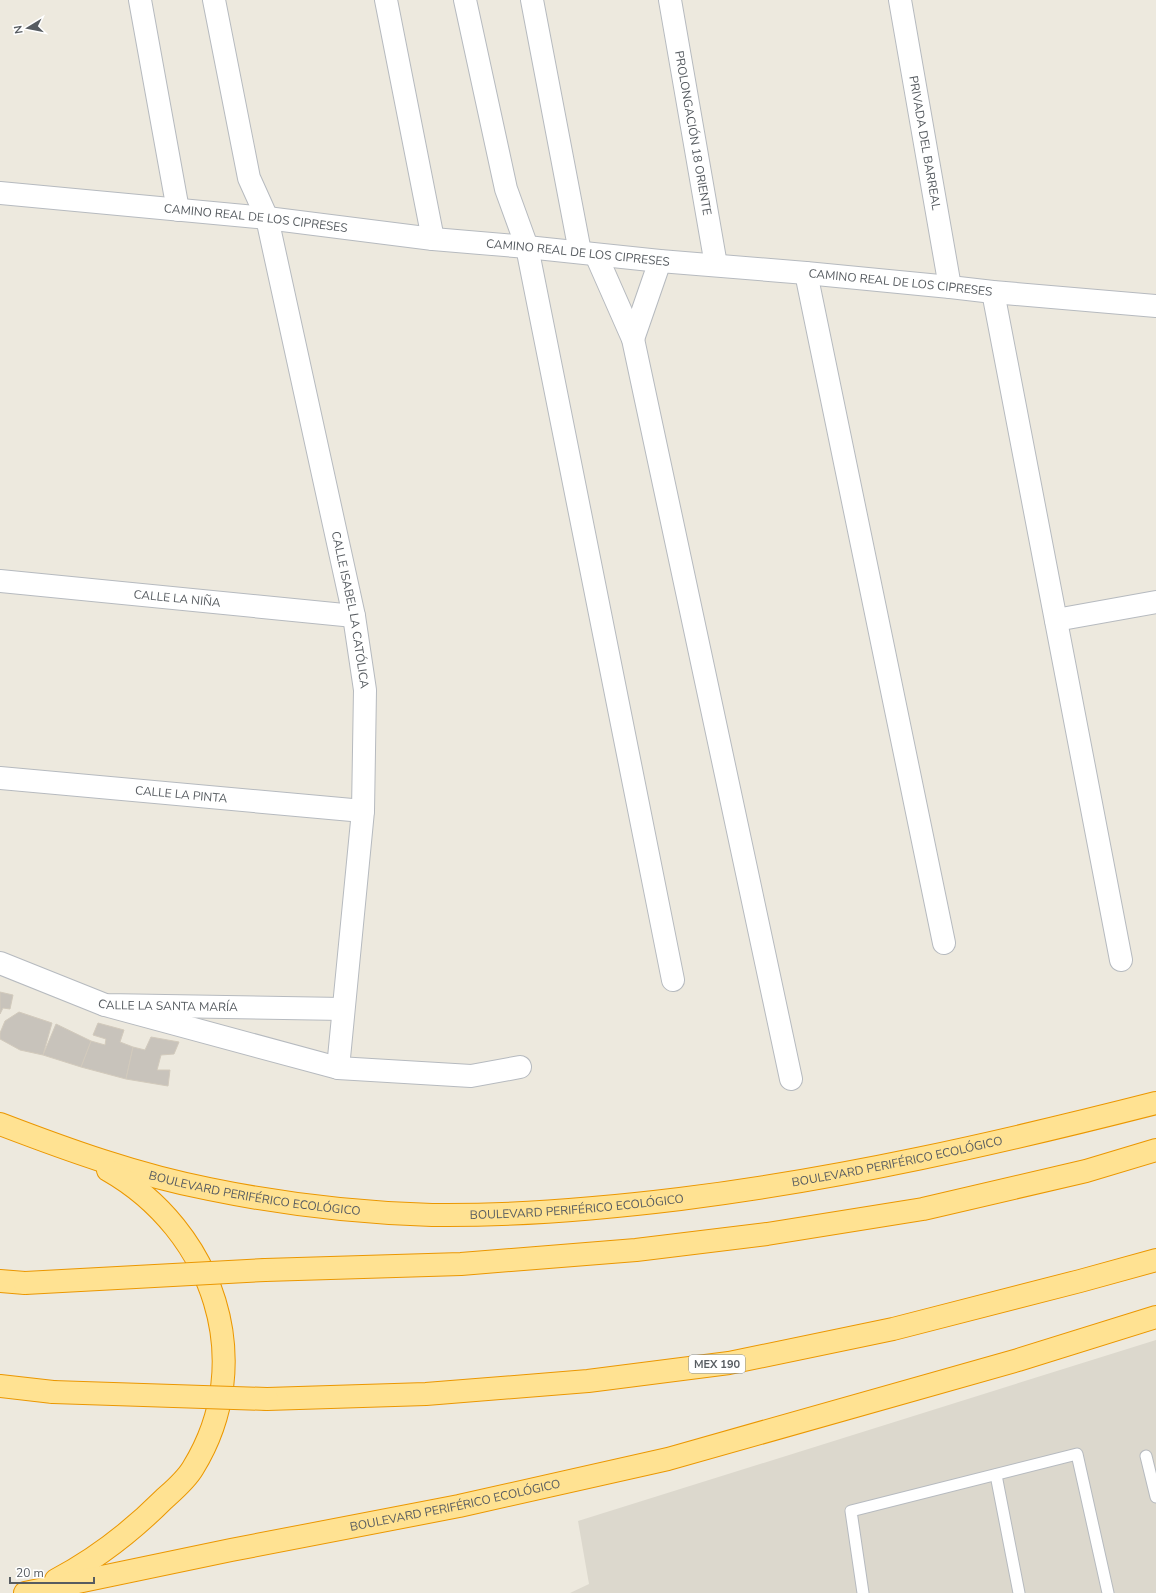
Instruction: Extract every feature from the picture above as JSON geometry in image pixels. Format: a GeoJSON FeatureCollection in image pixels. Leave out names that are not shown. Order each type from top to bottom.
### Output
{"type":"FeatureCollection","features":[{"type":"Feature","properties":{"kind":"highway","name":"BOULEVARD PERIFÉRICO ECOLÓGICO"},"geometry":{"type":"LineString","coordinates":[[0,1124],[75,1153],[151,1176],[207,1189],[312,1206],[365,1211],[431,1215],[498,1215],[643,1204],[798,1182],[917,1160],[1156,1103]]}},
{"type":"Feature","properties":{"kind":"highway"},"geometry":{"type":"LineString","coordinates":[[0,1281],[25,1283],[265,1270],[461,1264],[636,1250],[767,1234],[923,1208],[1086,1171],[1156,1150]]}},
{"type":"Feature","properties":{"kind":"highway"},"geometry":{"type":"LineString","coordinates":[[30,1592],[68,1574],[99,1554],[128,1533],[172,1492],[192,1469],[206,1444],[216,1416],[222,1388],[224,1358],[222,1332],[208,1280],[196,1256],[181,1233],[164,1213],[144,1194],[123,1178],[100,1164],[75,1153]]}},
{"type":"Feature","properties":{"kind":"highway","name":"MEX 190"},"geometry":{"type":"LineString","coordinates":[[0,1386],[53,1392],[267,1399],[434,1393],[588,1381],[729,1363],[893,1329],[1156,1260]]}},
{"type":"Feature","properties":{"kind":"highway","name":"BOULEVARD PERIFÉRICO ECOLÓGICO"},"geometry":{"type":"LineString","coordinates":[[30,1592],[231,1550],[460,1506],[668,1459],[1018,1360],[1156,1317]]}},
{"type":"Feature","properties":{"kind":"street"},"geometry":{"type":"LineString","coordinates":[[140,0],[178,210]]}},
{"type":"Feature","properties":{"kind":"street","name":"CALLE ISABEL LA CATÓLICA"},"geometry":{"type":"LineString","coordinates":[[214,0],[249,178],[267,218],[354,616],[365,690],[362,811],[338,1068]]}},
{"type":"Feature","properties":{"kind":"street"},"geometry":{"type":"LineString","coordinates":[[386,0],[433,240]]}},
{"type":"Feature","properties":{"kind":"street"},"geometry":{"type":"LineString","coordinates":[[465,0],[506,189],[527,247],[673,980]]}},
{"type":"Feature","properties":{"kind":"street"},"geometry":{"type":"LineString","coordinates":[[532,0],[588,254],[633,339],[791,1080]]}},
{"type":"Feature","properties":{"kind":"street","name":"PROLONGACIÓN 18 ORIENTE"},"geometry":{"type":"LineString","coordinates":[[670,0],[716,265]]}},
{"type":"Feature","properties":{"kind":"street","name":"PRIVADA DEL BARREAL"},"geometry":{"type":"LineString","coordinates":[[900,0],[950,287]]}},
{"type":"Feature","properties":{"kind":"street","name":"CAMINO REAL DE LOS CIPRESES"},"geometry":{"type":"LineString","coordinates":[[0,193],[267,218],[433,240],[527,247],[660,261],[806,273],[993,292],[1156,306]]}},
{"type":"Feature","properties":{"kind":"street"},"geometry":{"type":"LineString","coordinates":[[633,339],[660,261]]}},
{"type":"Feature","properties":{"kind":"street"},"geometry":{"type":"LineString","coordinates":[[806,273],[944,943]]}},
{"type":"Feature","properties":{"kind":"street"},"geometry":{"type":"LineString","coordinates":[[993,292],[1121,960]]}},
{"type":"Feature","properties":{"kind":"street","name":"CALLE LA NIÑA"},"geometry":{"type":"LineString","coordinates":[[0,581],[354,616]]}},
{"type":"Feature","properties":{"kind":"street"},"geometry":{"type":"LineString","coordinates":[[1056,620],[1156,602]]}},
{"type":"Feature","properties":{"kind":"street","name":"CALLE LA PINTA"},"geometry":{"type":"LineString","coordinates":[[0,778],[362,811]]}},
{"type":"Feature","properties":{"kind":"street","name":"CALLE LA SANTA MARÍA"},"geometry":{"type":"LineString","coordinates":[[0,963],[105,1005],[343,1009]]}},
{"type":"Feature","properties":{"kind":"street"},"geometry":{"type":"LineString","coordinates":[[105,1005],[338,1068],[471,1076],[520,1067]]}},
{"type":"Feature","properties":{"kind":"lane"},"geometry":{"type":"LineString","coordinates":[[863,1593],[851,1512],[1077,1454],[1108,1593]]}},
{"type":"Feature","properties":{"kind":"lane"},"geometry":{"type":"LineString","coordinates":[[1146,1456],[1156,1497]]}},
{"type":"Feature","properties":{"kind":"lane"},"geometry":{"type":"LineString","coordinates":[[996,1475],[1019,1593]]}},
{"type":"Feature","properties":{"kind":"shaded area"},"geometry":{"type":"Polygon","coordinates":[[[1156,1340],[1156,1593],[570,1593],[589,1584],[578,1521],[1156,1340]]]}},
{"type":"Feature","properties":{"kind":"building"},"geometry":{"type":"Polygon","coordinates":[[[0,992],[13,995],[10,1009],[3,1008],[0,1014],[0,992]]]}},
{"type":"Feature","properties":{"kind":"building"},"geometry":{"type":"Polygon","coordinates":[[[19,1012],[52,1023],[43,1055],[20,1050],[0,1039],[0,1033],[5,1021],[19,1012]]]}},
{"type":"Feature","properties":{"kind":"building"},"geometry":{"type":"Polygon","coordinates":[[[98,1023],[124,1030],[120,1042],[133,1047],[126,1079],[81,1067],[91,1041],[105,1045],[106,1039],[93,1035],[98,1023]]]}},
{"type":"Feature","properties":{"kind":"building"},"geometry":{"type":"Polygon","coordinates":[[[56,1024],[91,1041],[81,1067],[43,1055],[56,1024]]]}},
{"type":"Feature","properties":{"kind":"building"},"geometry":{"type":"Polygon","coordinates":[[[151,1037],[179,1042],[174,1054],[161,1055],[157,1070],[170,1070],[168,1086],[126,1079],[133,1047],[145,1050],[151,1037]]]}}]}
